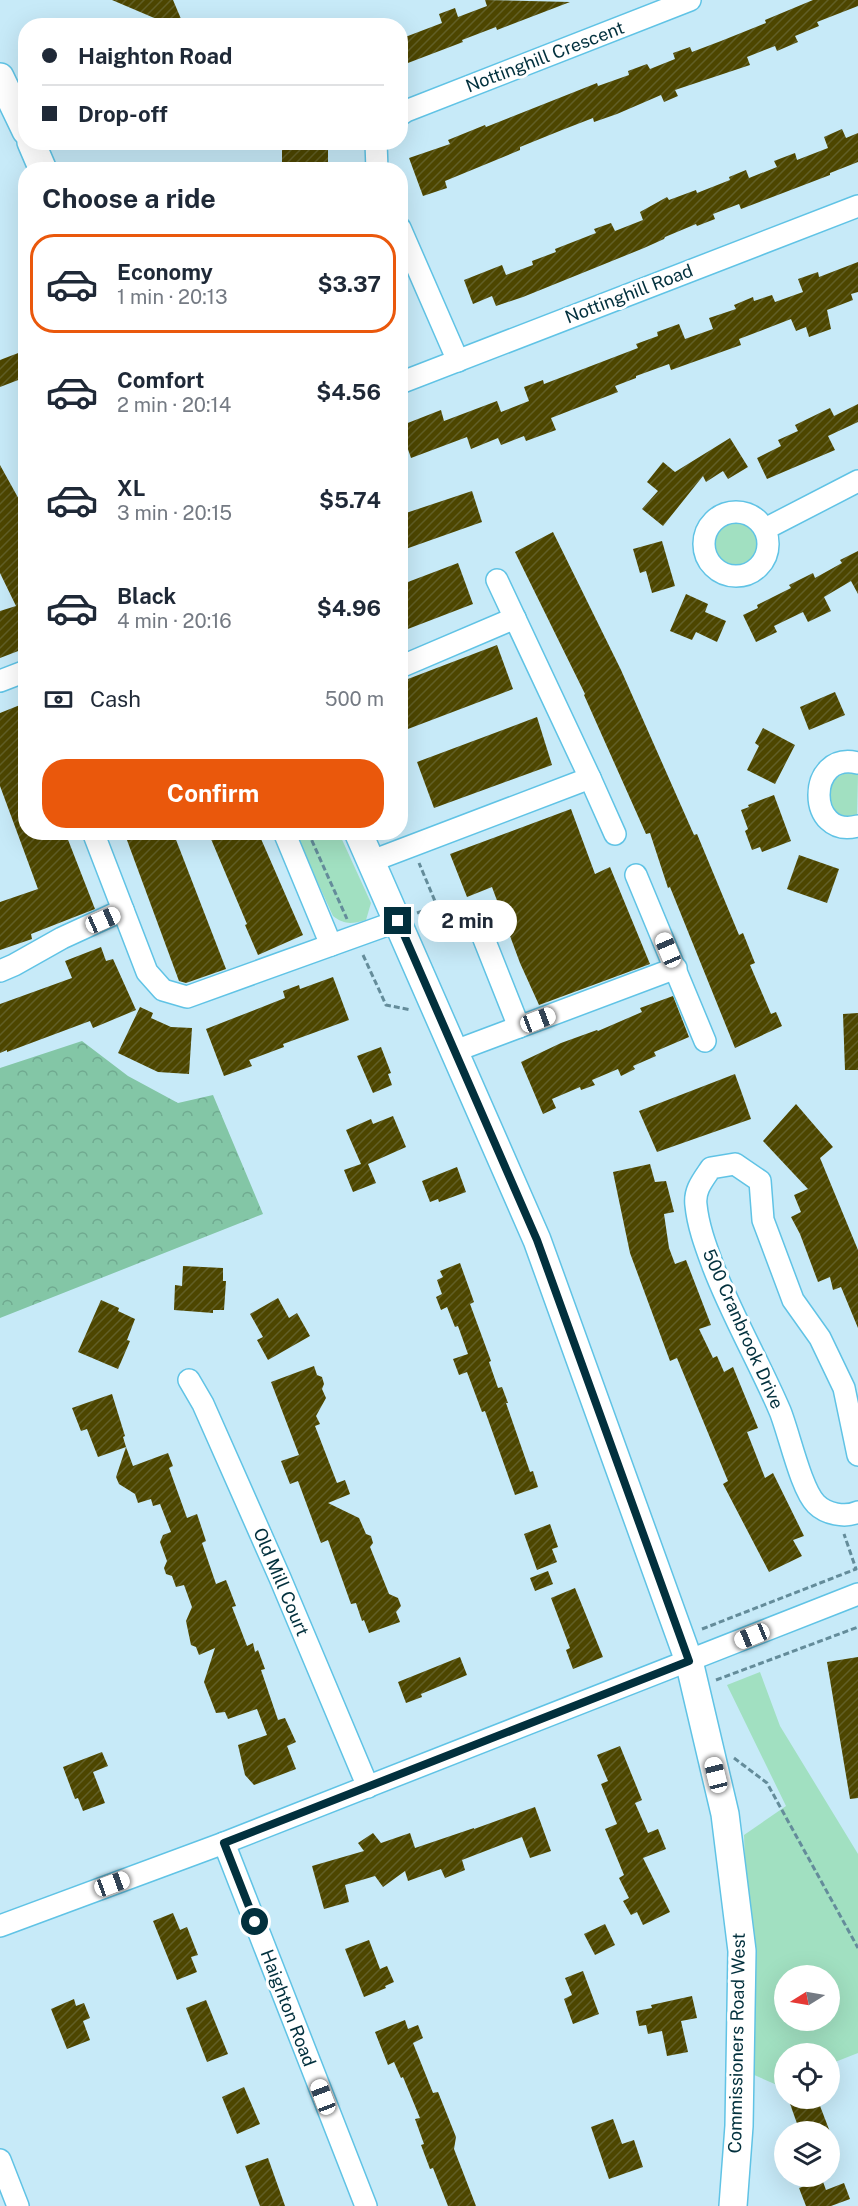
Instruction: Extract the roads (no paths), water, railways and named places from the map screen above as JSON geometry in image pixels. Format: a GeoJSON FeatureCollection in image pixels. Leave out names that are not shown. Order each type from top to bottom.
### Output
{"type":"FeatureCollection","features":[{"type":"Feature","properties":{"kind":"main road"},"geometry":{"type":"LineString","coordinates":[[0,77],[18,114]]}},
{"type":"Feature","properties":{"kind":"main road","name":"Commissioners Road West"},"geometry":{"type":"LineString","coordinates":[[362,840],[537,1240],[685,1649],[696,1688],[725,1814],[742,1951],[738,2126],[733,2206]]}},
{"type":"Feature","properties":{"kind":"street","name":"Nottinghill Crescent"},"geometry":{"type":"LineString","coordinates":[[408,110],[690,0]]}},
{"type":"Feature","properties":{"kind":"street","name":"Nottinghill Road"},"geometry":{"type":"LineString","coordinates":[[408,380],[858,206]]}},
{"type":"Feature","properties":{"kind":"street"},"geometry":{"type":"LineString","coordinates":[[408,246],[458,361]]}},
{"type":"Feature","properties":{"kind":"street"},"geometry":{"type":"LineString","coordinates":[[765,529],[858,481]]}},
{"type":"Feature","properties":{"kind":"street"},"geometry":{"type":"LineString","coordinates":[[497,579],[615,834]]}},
{"type":"Feature","properties":{"kind":"street"},"geometry":{"type":"LineString","coordinates":[[408,664],[515,618]]}},
{"type":"Feature","properties":{"kind":"street"},"geometry":{"type":"LineString","coordinates":[[0,681],[18,674]]}},
{"type":"Feature","properties":{"kind":"street"},"geometry":{"type":"LineString","coordinates":[[858,763],[842,763],[832,767],[819,784],[818,795],[820,806],[833,822],[843,826],[858,826]]}},
{"type":"Feature","properties":{"kind":"street"},"geometry":{"type":"LineString","coordinates":[[372,861],[590,778]]}},
{"type":"Feature","properties":{"kind":"street"},"geometry":{"type":"LineString","coordinates":[[96,840],[147,972],[163,990],[187,997],[398,921]]}},
{"type":"Feature","properties":{"kind":"street"},"geometry":{"type":"LineString","coordinates":[[287,840],[331,945]]}},
{"type":"Feature","properties":{"kind":"street"},"geometry":{"type":"LineString","coordinates":[[636,875],[705,1041]]}},
{"type":"Feature","properties":{"kind":"street"},"geometry":{"type":"LineString","coordinates":[[0,971],[14,966],[62,938],[123,910]]}},
{"type":"Feature","properties":{"kind":"street"},"geometry":{"type":"LineString","coordinates":[[480,929],[519,1027]]}},
{"type":"Feature","properties":{"kind":"street"},"geometry":{"type":"LineString","coordinates":[[455,1051],[676,968]]}},
{"type":"Feature","properties":{"kind":"street","name":"500 Cranbrook Drive"},"geometry":{"type":"LineString","coordinates":[[856,1519],[830,1513],[815,1503],[799,1469],[779,1410],[720,1283],[706,1247],[696,1203],[698,1188],[711,1168],[735,1164],[760,1181],[763,1220],[793,1300],[820,1338],[844,1388],[858,1455]]}},
{"type":"Feature","properties":{"kind":"street","name":"Old Mill Court"},"geometry":{"type":"LineString","coordinates":[[189,1380],[203,1404],[280,1578],[368,1786]]}},
{"type":"Feature","properties":{"kind":"street"},"geometry":{"type":"LineString","coordinates":[[0,1926],[224,1843],[368,1786],[685,1649],[858,1594]]}},
{"type":"Feature","properties":{"kind":"street","name":"Haighton Road"},"geometry":{"type":"LineString","coordinates":[[224,1843],[366,2206]]}},
{"type":"Feature","properties":{"kind":"street"},"geometry":{"type":"LineString","coordinates":[[0,2160],[18,2206]]}}]}
